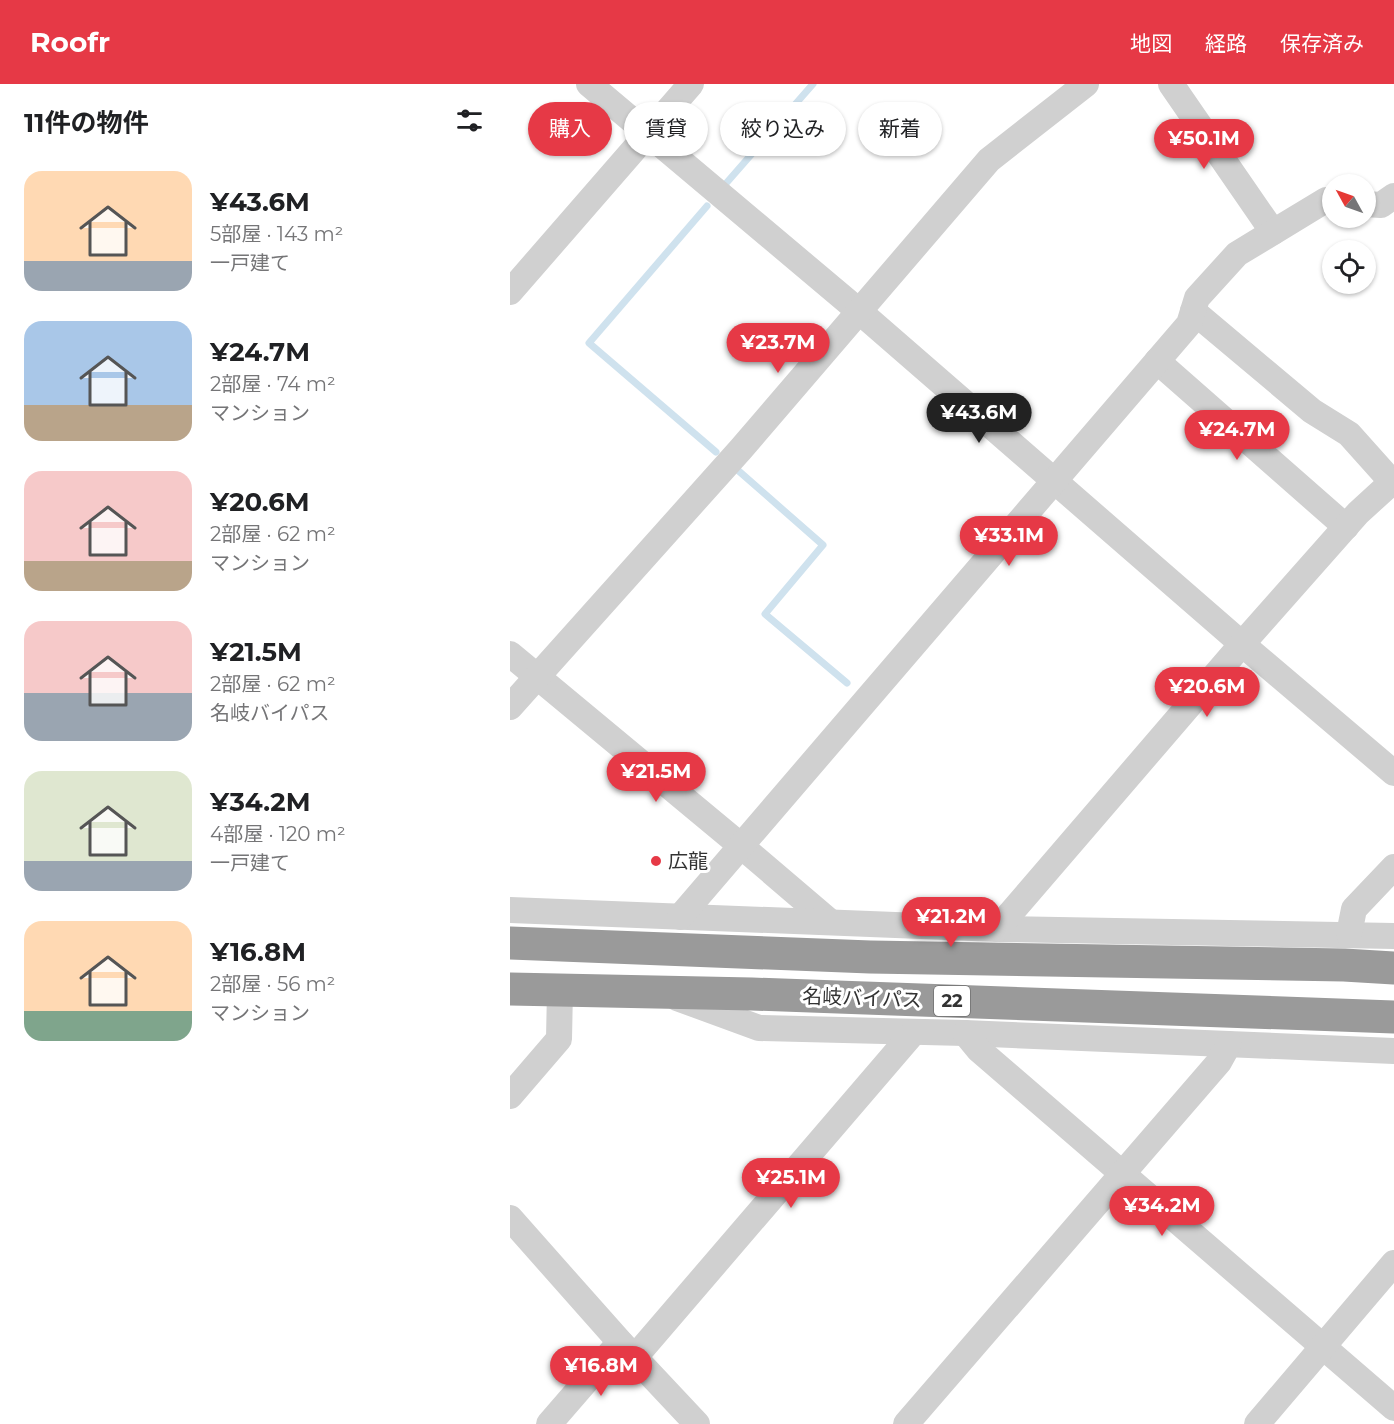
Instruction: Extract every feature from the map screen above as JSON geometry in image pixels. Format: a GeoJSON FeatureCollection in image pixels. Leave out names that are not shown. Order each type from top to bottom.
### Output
{"type":"FeatureCollection","features":[{"type":"Feature","properties":{"kind":"highway","name":"22"},"geometry":{"type":"LineString","coordinates":[[510,943],[870,957],[1344,965],[1394,968]]}},
{"type":"Feature","properties":{"kind":"highway","name":"名岐バイパス"},"geometry":{"type":"LineString","coordinates":[[510,989],[663,992],[1394,1017]]}},
{"type":"Feature","properties":{"kind":"street"},"geometry":{"type":"LineString","coordinates":[[589,84],[624,114]]}},
{"type":"Feature","properties":{"kind":"street"},"geometry":{"type":"LineString","coordinates":[[675,102],[691,84]]}},
{"type":"Feature","properties":{"kind":"street"},"geometry":{"type":"LineString","coordinates":[[510,706],[741,449],[989,160],[1086,84]]}},
{"type":"Feature","properties":{"kind":"street"},"geometry":{"type":"LineString","coordinates":[[1171,84],[1273,232]]}},
{"type":"Feature","properties":{"kind":"street"},"geometry":{"type":"LineString","coordinates":[[510,292],[628,156]]}},
{"type":"Feature","properties":{"kind":"street"},"geometry":{"type":"LineString","coordinates":[[673,156],[860,312],[1394,773]]}},
{"type":"Feature","properties":{"kind":"street"},"geometry":{"type":"LineString","coordinates":[[1376,205],[1381,205],[1394,196]]}},
{"type":"Feature","properties":{"kind":"street"},"geometry":{"type":"LineString","coordinates":[[680,917],[1189,324],[1197,298],[1237,254],[1322,202]]}},
{"type":"Feature","properties":{"kind":"street"},"geometry":{"type":"LineString","coordinates":[[997,929],[1242,644],[1358,513],[1393,481],[1349,434],[1312,411],[1193,311]]}},
{"type":"Feature","properties":{"kind":"street"},"geometry":{"type":"LineString","coordinates":[[1157,361],[1346,527]]}},
{"type":"Feature","properties":{"kind":"street"},"geometry":{"type":"LineString","coordinates":[[510,654],[829,921]]}},
{"type":"Feature","properties":{"kind":"street"},"geometry":{"type":"LineString","coordinates":[[1350,934],[1354,909],[1394,867]]}},
{"type":"Feature","properties":{"kind":"street"},"geometry":{"type":"LineString","coordinates":[[510,910],[997,929],[1394,936]]}},
{"type":"Feature","properties":{"kind":"street"},"geometry":{"type":"LineString","coordinates":[[510,1096],[560,1039],[560,990]]}},
{"type":"Feature","properties":{"kind":"street"},"geometry":{"type":"LineString","coordinates":[[663,992],[759,1028],[965,1033],[1394,1051]]}},
{"type":"Feature","properties":{"kind":"street"},"geometry":{"type":"LineString","coordinates":[[549,1424],[628,1349],[913,1033]]}},
{"type":"Feature","properties":{"kind":"street"},"geometry":{"type":"LineString","coordinates":[[965,1033],[979,1050],[1394,1408]]}},
{"type":"Feature","properties":{"kind":"street"},"geometry":{"type":"LineString","coordinates":[[906,1424],[1219,1062],[1228,1044]]}},
{"type":"Feature","properties":{"kind":"street"},"geometry":{"type":"LineString","coordinates":[[510,1218],[697,1424]]}},
{"type":"Feature","properties":{"kind":"street"},"geometry":{"type":"LineString","coordinates":[[1257,1424],[1394,1263]]}},
{"type":"Feature","properties":{"kind":"waterway"},"geometry":{"type":"LineString","coordinates":[[722,188],[813,84]]}},
{"type":"Feature","properties":{"kind":"waterway"},"geometry":{"type":"LineString","coordinates":[[707,206],[589,343],[716,452]]}},
{"type":"Feature","properties":{"kind":"waterway"},"geometry":{"type":"LineString","coordinates":[[733,466],[823,545],[765,614],[847,683]]}},
{"type":"Feature","properties":{"kind":"place","name":"広龍"},"geometry":{"type":"Point","coordinates":[656,861]}}]}
